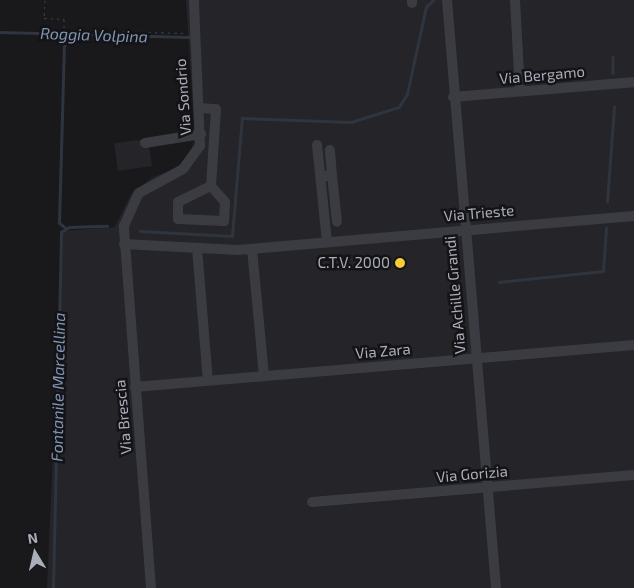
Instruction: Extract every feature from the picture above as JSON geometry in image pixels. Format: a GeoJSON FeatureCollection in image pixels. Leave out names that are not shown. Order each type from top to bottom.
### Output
{"type":"FeatureCollection","features":[{"type":"Feature","properties":{"kind":"street","name":"Via Sondrio"},"geometry":{"type":"LineString","coordinates":[[124,244],[125,220],[133,201],[147,186],[188,166],[198,151],[201,134],[193,33],[194,0]]}},
{"type":"Feature","properties":{"kind":"street","name":"Via Achille Grandi"},"geometry":{"type":"LineString","coordinates":[[447,0],[453,97],[496,588]]}},
{"type":"Feature","properties":{"kind":"street"},"geometry":{"type":"LineString","coordinates":[[515,0],[520,91]]}},
{"type":"Feature","properties":{"kind":"street","name":"Via Bergamo"},"geometry":{"type":"LineString","coordinates":[[453,97],[634,82]]}},
{"type":"Feature","properties":{"kind":"street"},"geometry":{"type":"LineString","coordinates":[[200,108],[216,109],[211,186],[225,202],[224,221],[178,220],[178,202],[211,186]]}},
{"type":"Feature","properties":{"kind":"street"},"geometry":{"type":"LineString","coordinates":[[145,143],[201,134]]}},
{"type":"Feature","properties":{"kind":"street"},"geometry":{"type":"LineString","coordinates":[[317,145],[326,242]]}},
{"type":"Feature","properties":{"kind":"street"},"geometry":{"type":"LineString","coordinates":[[330,150],[337,222]]}},
{"type":"Feature","properties":{"kind":"street"},"geometry":{"type":"LineString","coordinates":[[320,177],[332,175]]}},
{"type":"Feature","properties":{"kind":"street","name":"Via Trieste"},"geometry":{"type":"LineString","coordinates":[[124,244],[252,249],[464,229],[634,216]]}},
{"type":"Feature","properties":{"kind":"street","name":"Via Brescia"},"geometry":{"type":"LineString","coordinates":[[124,244],[151,588]]}},
{"type":"Feature","properties":{"kind":"street"},"geometry":{"type":"LineString","coordinates":[[197,248],[208,381]]}},
{"type":"Feature","properties":{"kind":"street"},"geometry":{"type":"LineString","coordinates":[[252,249],[264,376]]}},
{"type":"Feature","properties":{"kind":"street","name":"Via Zara"},"geometry":{"type":"LineString","coordinates":[[135,387],[634,345]]}},
{"type":"Feature","properties":{"kind":"street","name":"Via Gorizia"},"geometry":{"type":"LineString","coordinates":[[312,502],[634,476]]}},
{"type":"Feature","properties":{"kind":"path"},"geometry":{"type":"LineString","coordinates":[[45,0],[44,18],[64,20],[64,30],[193,33]]}},
{"type":"Feature","properties":{"kind":"shaded area"},"geometry":{"type":"Polygon","coordinates":[[[186,0],[634,0],[634,588],[47,588],[63,231],[115,227],[131,194],[153,177],[179,167],[190,153],[195,138],[186,0]]]}},
{"type":"Feature","properties":{"kind":"shaded area"},"geometry":{"type":"Polygon","coordinates":[[[148,139],[152,166],[118,171],[114,143],[148,139]]]}},
{"type":"Feature","properties":{"kind":"waterway","name":"Fontanile Marcellina"},"geometry":{"type":"LineString","coordinates":[[140,231],[232,236],[242,118],[351,122],[399,107],[407,94],[426,7],[433,0]]}},
{"type":"Feature","properties":{"kind":"waterway","name":"Roggia Volpina"},"geometry":{"type":"LineString","coordinates":[[0,32],[189,37]]}},
{"type":"Feature","properties":{"kind":"waterway"},"geometry":{"type":"LineString","coordinates":[[65,228],[59,223],[64,47],[70,34]]}},
{"type":"Feature","properties":{"kind":"waterway"},"geometry":{"type":"LineString","coordinates":[[613,57],[613,73]]}},
{"type":"Feature","properties":{"kind":"waterway"},"geometry":{"type":"LineString","coordinates":[[607,202],[614,107]]}},
{"type":"Feature","properties":{"kind":"waterway","name":"Fontanile Marcellina"},"geometry":{"type":"LineString","coordinates":[[53,588],[61,232],[69,227],[107,226]]}},
{"type":"Feature","properties":{"kind":"waterway"},"geometry":{"type":"LineString","coordinates":[[499,282],[603,271],[606,228]]}},
{"type":"Feature","properties":{"kind":"place","name":"C.T.V. 2000"},"geometry":{"type":"Point","coordinates":[400,263]}}]}
